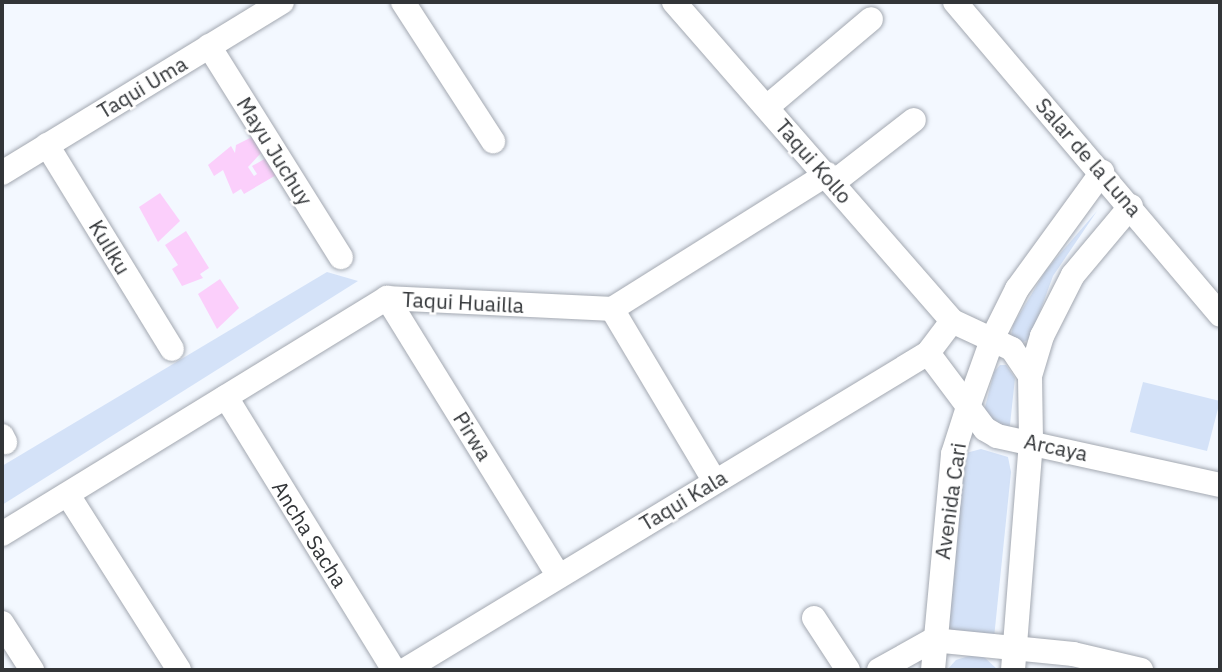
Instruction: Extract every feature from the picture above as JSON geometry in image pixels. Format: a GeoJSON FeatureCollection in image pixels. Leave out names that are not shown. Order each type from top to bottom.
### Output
{"type":"FeatureCollection","features":[{"type":"Feature","properties":{"kind":"street","name":"Taqui Uma"},"geometry":{"type":"LineString","coordinates":[[2,173],[282,2]]}},
{"type":"Feature","properties":{"kind":"street"},"geometry":{"type":"LineString","coordinates":[[403,2],[493,141]]}},
{"type":"Feature","properties":{"kind":"street","name":"Taqui Kollo"},"geometry":{"type":"LineString","coordinates":[[674,2],[952,321]]}},
{"type":"Feature","properties":{"kind":"street","name":"Salar de la Luna"},"geometry":{"type":"LineString","coordinates":[[955,2],[1131,206],[1220,315]]}},
{"type":"Feature","properties":{"kind":"street"},"geometry":{"type":"LineString","coordinates":[[766,107],[871,19]]}},
{"type":"Feature","properties":{"kind":"street","name":"Mayu Juchuy"},"geometry":{"type":"LineString","coordinates":[[209,46],[341,257]]}},
{"type":"Feature","properties":{"kind":"street"},"geometry":{"type":"LineString","coordinates":[[715,480],[612,309],[830,178],[914,120]]}},
{"type":"Feature","properties":{"kind":"street","name":"Kullku"},"geometry":{"type":"LineString","coordinates":[[47,145],[172,349]]}},
{"type":"Feature","properties":{"kind":"street","name":"Avenida Cari"},"geometry":{"type":"LineString","coordinates":[[933,670],[933,640],[953,454],[968,407],[993,337],[1017,289],[1102,172]]}},
{"type":"Feature","properties":{"kind":"street"},"geometry":{"type":"LineString","coordinates":[[1014,659],[1031,440],[1030,376],[1042,336],[1073,275],[1131,206]]}},
{"type":"Feature","properties":{"kind":"street","name":"Taqui Huailla"},"geometry":{"type":"LineString","coordinates":[[2,534],[387,298],[612,309]]}},
{"type":"Feature","properties":{"kind":"street","name":"Pirwa"},"geometry":{"type":"LineString","coordinates":[[387,298],[558,575]]}},
{"type":"Feature","properties":{"kind":"street"},"geometry":{"type":"LineString","coordinates":[[952,321],[993,337],[1012,349],[1030,376]]}},
{"type":"Feature","properties":{"kind":"street","name":"Taqui Kala"},"geometry":{"type":"LineString","coordinates":[[405,670],[928,353],[952,321]]}},
{"type":"Feature","properties":{"kind":"street","name":"Arcaya"},"geometry":{"type":"LineString","coordinates":[[928,353],[968,407],[997,436],[1031,440],[1220,485]]}},
{"type":"Feature","properties":{"kind":"street","name":"Ancha Sacha"},"geometry":{"type":"LineString","coordinates":[[226,397],[394,670]]}},
{"type":"Feature","properties":{"kind":"street"},"geometry":{"type":"LineString","coordinates":[[68,495],[179,670]]}},
{"type":"Feature","properties":{"kind":"street"},"geometry":{"type":"LineString","coordinates":[[814,618],[848,670]]}},
{"type":"Feature","properties":{"kind":"street"},"geometry":{"type":"LineString","coordinates":[[2,623],[32,670]]}},
{"type":"Feature","properties":{"kind":"street"},"geometry":{"type":"LineString","coordinates":[[879,670],[933,640],[1014,659],[1073,654],[1141,670]]}},
{"type":"Feature","properties":{"kind":"shaded area"},"geometry":{"type":"Polygon","coordinates":[[[1097,211],[1053,276],[1030,339],[1021,343],[1011,336],[1013,325],[1046,270],[1097,211]]]}},
{"type":"Feature","properties":{"kind":"shaded area"},"geometry":{"type":"Polygon","coordinates":[[[327,272],[358,281],[2,505],[2,466],[327,272]]]}},
{"type":"Feature","properties":{"kind":"shaded area"},"geometry":{"type":"Polygon","coordinates":[[[1000,365],[1006,365],[1015,378],[1009,434],[984,411],[994,372],[1000,365]]]}},
{"type":"Feature","properties":{"kind":"shaded area"},"geometry":{"type":"Polygon","coordinates":[[[1143,382],[1220,401],[1207,451],[1130,432],[1143,382]]]}},
{"type":"Feature","properties":{"kind":"shaded area"},"geometry":{"type":"Polygon","coordinates":[[[981,449],[1008,457],[1011,472],[994,638],[952,634],[949,623],[961,466],[966,453],[981,449]]]}},
{"type":"Feature","properties":{"kind":"shaded area"},"geometry":{"type":"Polygon","coordinates":[[[972,655],[983,656],[998,670],[947,670],[956,660],[972,655]]]}},
{"type":"Feature","properties":{"kind":"building"},"geometry":{"type":"Polygon","coordinates":[[[252,137],[261,153],[248,167],[254,176],[257,174],[252,166],[268,157],[278,174],[244,194],[241,189],[233,194],[223,170],[214,176],[208,165],[231,146],[235,153],[236,145],[252,137]]]}},
{"type":"Feature","properties":{"kind":"building"},"geometry":{"type":"Polygon","coordinates":[[[160,193],[180,221],[158,242],[139,207],[160,193]]]}},
{"type":"Feature","properties":{"kind":"building"},"geometry":{"type":"Polygon","coordinates":[[[186,231],[209,268],[200,274],[203,278],[182,286],[172,269],[178,265],[165,245],[186,231]]]}},
{"type":"Feature","properties":{"kind":"building"},"geometry":{"type":"Polygon","coordinates":[[[220,279],[239,308],[217,329],[198,294],[220,279]]]}}]}
